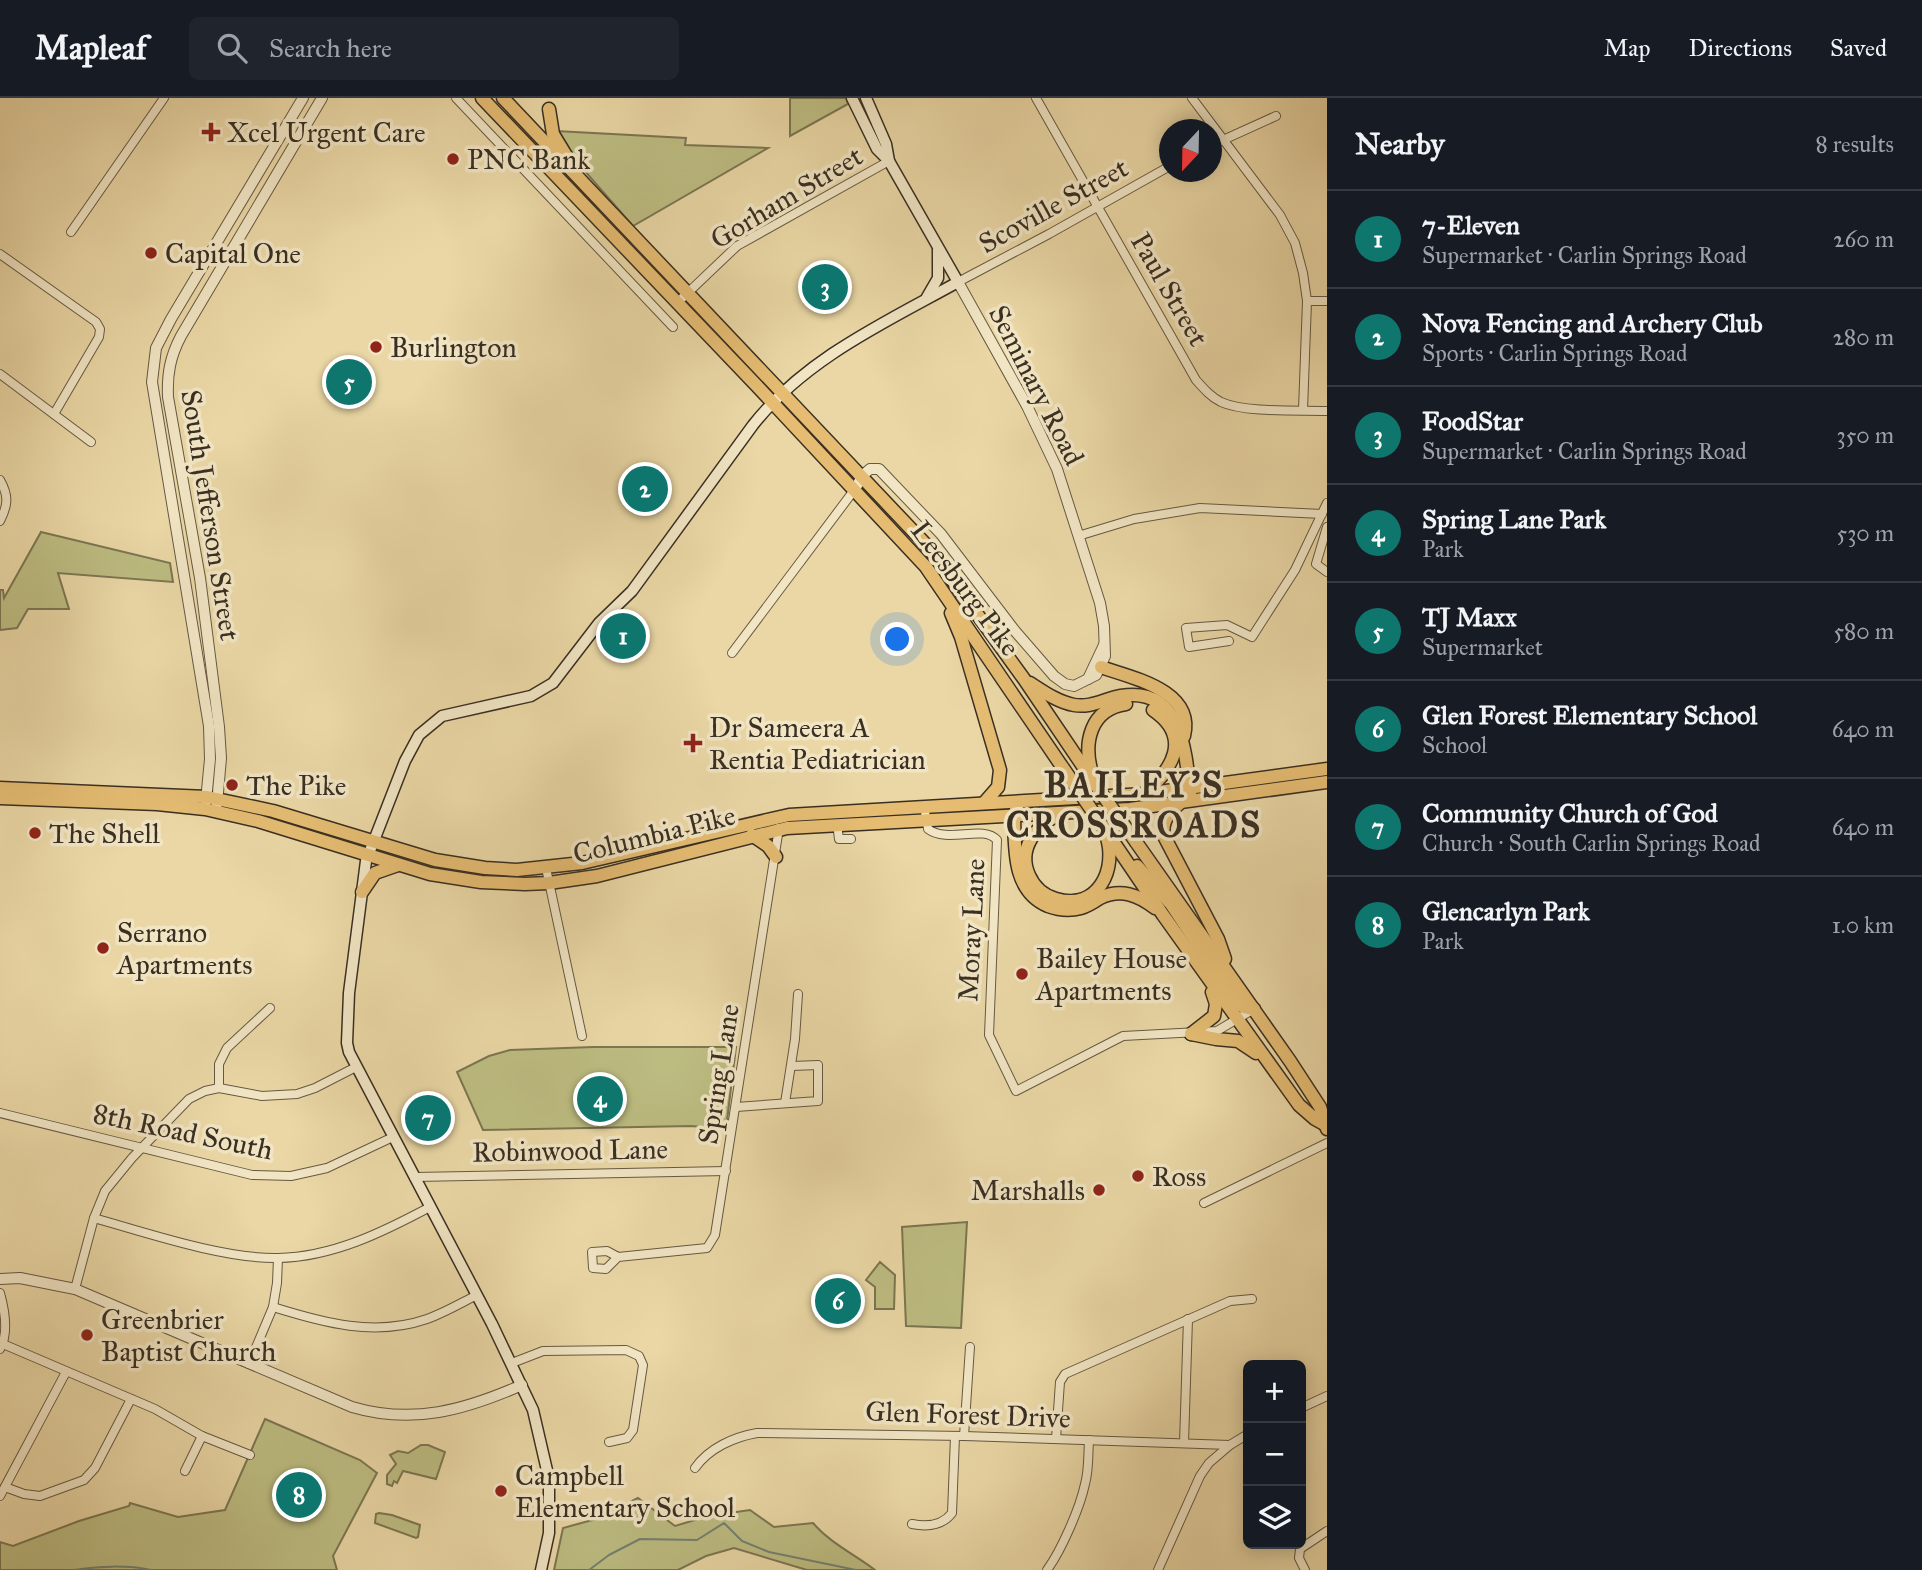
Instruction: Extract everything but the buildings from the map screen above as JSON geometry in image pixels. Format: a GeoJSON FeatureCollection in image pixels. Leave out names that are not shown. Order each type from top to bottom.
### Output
{"type":"FeatureCollection","features":[{"type":"Feature","properties":{"kind":"main road","name":"Leesburg Pike"},"geometry":{"type":"LineString","coordinates":[[482,98],[774,403],[926,567],[1113,844],[1238,1021],[1306,1112],[1326,1125]]}},
{"type":"Feature","properties":{"kind":"main road","name":"Leesburg Pike"},"geometry":{"type":"LineString","coordinates":[[503,98],[863,475],[930,550],[1024,679],[1229,972],[1320,1107],[1326,1125]]}},
{"type":"Feature","properties":{"kind":"main road","name":"Seminary Road"},"geometry":{"type":"LineString","coordinates":[[852,98],[877,149],[889,161],[958,282]]}},
{"type":"Feature","properties":{"kind":"main road","name":"Seminary Road"},"geometry":{"type":"LineString","coordinates":[[866,98],[886,144],[889,161]]}},
{"type":"Feature","properties":{"kind":"main road"},"geometry":{"type":"LineString","coordinates":[[550,108],[553,134],[582,181]]}},
{"type":"Feature","properties":{"kind":"main road"},"geometry":{"type":"LineString","coordinates":[[924,300],[938,278],[938,247]]}},
{"type":"Feature","properties":{"kind":"main road"},"geometry":{"type":"LineString","coordinates":[[541,1570],[549,1533],[549,1479],[537,1423],[512,1363],[356,1067],[347,1043],[347,1013],[370,849],[412,745],[425,727],[442,716],[531,696],[553,684],[599,623],[632,591],[753,425],[784,393],[832,353],[958,282]]}},
{"type":"Feature","properties":{"kind":"main road"},"geometry":{"type":"LineString","coordinates":[[926,567],[952,614],[961,637],[1000,770],[998,787],[984,803]]}},
{"type":"Feature","properties":{"kind":"main road"},"geometry":{"type":"LineString","coordinates":[[1101,667],[1157,688],[1179,706],[1186,722],[1183,743],[1186,798],[1166,819],[1164,836],[1218,939],[1229,972]]}},
{"type":"Feature","properties":{"kind":"main road"},"geometry":{"type":"LineString","coordinates":[[1024,679],[1058,700],[1076,705],[1090,705],[1122,696],[1152,700],[1175,719],[1183,743]]}},
{"type":"Feature","properties":{"kind":"main road"},"geometry":{"type":"LineString","coordinates":[[1095,784],[1088,761],[1087,745],[1091,728],[1101,715],[1114,707],[1139,705],[1152,709],[1164,719],[1172,733],[1175,750],[1166,773],[1144,794]]}},
{"type":"Feature","properties":{"kind":"main road","name":"Columbia Pike"},"geometry":{"type":"LineString","coordinates":[[0,788],[211,804],[283,814],[370,849],[398,864],[430,874],[503,884],[549,883],[597,876],[752,835],[778,823],[837,824],[984,803],[1144,794],[1186,798],[1327,769]]}},
{"type":"Feature","properties":{"kind":"main road","name":"Columbia Pike"},"geometry":{"type":"LineString","coordinates":[[0,798],[211,804],[290,831],[370,849],[453,864],[506,869],[546,868],[612,857],[778,823],[924,813],[1061,813],[1327,782]]}},
{"type":"Feature","properties":{"kind":"main road"},"geometry":{"type":"LineString","coordinates":[[1023,802],[1014,815],[1020,875],[1028,891],[1041,902],[1057,909],[1075,909],[1110,894],[1128,893],[1141,898],[1163,915]]}},
{"type":"Feature","properties":{"kind":"main road"},"geometry":{"type":"LineString","coordinates":[[1061,813],[1037,830],[1027,847],[1025,859],[1030,877],[1046,895],[1071,901],[1095,891],[1108,873],[1113,844]]}},
{"type":"Feature","properties":{"kind":"main road"},"geometry":{"type":"LineString","coordinates":[[752,835],[765,842],[776,857]]}},
{"type":"Feature","properties":{"kind":"main road"},"geometry":{"type":"LineString","coordinates":[[1113,844],[1151,880],[1171,904],[1237,1003],[1254,1009]]}},
{"type":"Feature","properties":{"kind":"main road"},"geometry":{"type":"LineString","coordinates":[[362,892],[375,873],[398,864]]}},
{"type":"Feature","properties":{"kind":"main road"},"geometry":{"type":"LineString","coordinates":[[1191,1034],[1213,1019],[1216,1011],[1216,1001],[1202,969]]}},
{"type":"Feature","properties":{"kind":"main road"},"geometry":{"type":"LineString","coordinates":[[1191,1034],[1239,1041],[1267,1060]]}},
{"type":"Feature","properties":{"kind":"street"},"geometry":{"type":"LineString","coordinates":[[71,232],[164,98]]}},
{"type":"Feature","properties":{"kind":"street","name":"South Jefferson Street"},"geometry":{"type":"LineString","coordinates":[[211,804],[209,726],[161,444],[152,371],[156,348],[171,319],[303,98]]}},
{"type":"Feature","properties":{"kind":"street","name":"South Jefferson Street"},"geometry":{"type":"LineString","coordinates":[[211,804],[221,758],[219,727],[200,578],[168,397],[167,378],[173,351],[181,336],[322,98]]}},
{"type":"Feature","properties":{"kind":"street"},"geometry":{"type":"LineString","coordinates":[[456,98],[673,327]]}},
{"type":"Feature","properties":{"kind":"street","name":"Paul Street"},"geometry":{"type":"LineString","coordinates":[[1036,98],[1196,380],[1205,390],[1221,402],[1240,408],[1327,411]]}},
{"type":"Feature","properties":{"kind":"street"},"geometry":{"type":"LineString","coordinates":[[1192,98],[1288,229],[1300,258],[1307,301],[1303,410]]}},
{"type":"Feature","properties":{"kind":"street"},"geometry":{"type":"LineString","coordinates":[[1223,139],[1276,116]]}},
{"type":"Feature","properties":{"kind":"street","name":"Gorham Street"},"geometry":{"type":"LineString","coordinates":[[677,303],[737,246],[889,161]]}},
{"type":"Feature","properties":{"kind":"street","name":"Scoville Street"},"geometry":{"type":"LineString","coordinates":[[958,282],[1159,172]]}},
{"type":"Feature","properties":{"kind":"street"},"geometry":{"type":"LineString","coordinates":[[0,254],[87,315],[100,329],[99,337],[54,414]]}},
{"type":"Feature","properties":{"kind":"street","name":"Seminary Road"},"geometry":{"type":"LineString","coordinates":[[958,282],[1052,454],[1100,603],[1105,656],[1101,667]]}},
{"type":"Feature","properties":{"kind":"street"},"geometry":{"type":"LineString","coordinates":[[1307,301],[1327,301]]}},
{"type":"Feature","properties":{"kind":"street"},"geometry":{"type":"LineString","coordinates":[[0,374],[91,442]]}},
{"type":"Feature","properties":{"kind":"street"},"geometry":{"type":"LineString","coordinates":[[732,653],[863,475],[873,467],[879,469],[941,534],[1015,631],[1054,676],[1069,685],[1078,685],[1096,675],[1101,667]]}},
{"type":"Feature","properties":{"kind":"street"},"geometry":{"type":"LineString","coordinates":[[0,480],[8,494],[6,511],[0,521]]}},
{"type":"Feature","properties":{"kind":"street"},"geometry":{"type":"LineString","coordinates":[[1229,641],[1189,647],[1186,628],[1227,625],[1252,637],[1295,570],[1327,503]]}},
{"type":"Feature","properties":{"kind":"street"},"geometry":{"type":"LineString","coordinates":[[1078,536],[1134,519],[1200,508],[1322,514]]}},
{"type":"Feature","properties":{"kind":"street"},"geometry":{"type":"LineString","coordinates":[[1327,527],[1316,564],[1327,572]]}},
{"type":"Feature","properties":{"kind":"street","name":"Seminary Road"},"geometry":{"type":"LineString","coordinates":[[1088,679],[1104,645]]}},
{"type":"Feature","properties":{"kind":"street","name":"Moray Lane"},"geometry":{"type":"LineString","coordinates":[[924,813],[928,829],[937,835],[988,834],[998,841],[989,1035],[1017,1091],[1123,1036],[1191,1034]]}},
{"type":"Feature","properties":{"kind":"street","name":"Spring Lane"},"geometry":{"type":"LineString","coordinates":[[618,1257],[707,1248],[715,1235],[776,857],[778,823]]}},
{"type":"Feature","properties":{"kind":"street"},"geometry":{"type":"LineString","coordinates":[[837,824],[839,839],[851,839]]}},
{"type":"Feature","properties":{"kind":"street"},"geometry":{"type":"LineString","coordinates":[[546,868],[582,1036]]}},
{"type":"Feature","properties":{"kind":"street"},"geometry":{"type":"LineString","coordinates":[[785,1103],[798,1017],[798,994]]}},
{"type":"Feature","properties":{"kind":"street"},"geometry":{"type":"LineString","coordinates":[[219,1088],[219,1064],[227,1048],[270,1008]]}},
{"type":"Feature","properties":{"kind":"street"},"geometry":{"type":"LineString","coordinates":[[1191,1034],[1217,1031],[1238,1021],[1254,1009]]}},
{"type":"Feature","properties":{"kind":"street"},"geometry":{"type":"LineString","coordinates":[[736,1107],[818,1101],[818,1065],[792,1066]]}},
{"type":"Feature","properties":{"kind":"street"},"geometry":{"type":"LineString","coordinates":[[75,1289],[94,1218],[105,1191],[141,1148],[189,1099],[219,1088],[262,1096],[288,1095],[315,1088],[356,1067]]}},
{"type":"Feature","properties":{"kind":"street","name":"8th Road South"},"geometry":{"type":"LineString","coordinates":[[0,1112],[252,1175],[291,1176],[327,1168],[393,1137]]}},
{"type":"Feature","properties":{"kind":"street"},"geometry":{"type":"LineString","coordinates":[[1204,1203],[1327,1143]]}},
{"type":"Feature","properties":{"kind":"street","name":"Robinwood Lane"},"geometry":{"type":"LineString","coordinates":[[414,1177],[726,1171]]}},
{"type":"Feature","properties":{"kind":"street"},"geometry":{"type":"LineString","coordinates":[[94,1218],[207,1248],[278,1258],[334,1249],[363,1240],[430,1207]]}},
{"type":"Feature","properties":{"kind":"street"},"geometry":{"type":"LineString","coordinates":[[249,1364],[273,1307],[278,1258]]}},
{"type":"Feature","properties":{"kind":"street"},"geometry":{"type":"LineString","coordinates":[[0,1279],[20,1278],[75,1289],[352,1407],[390,1416],[440,1413],[522,1385]]}},
{"type":"Feature","properties":{"kind":"street"},"geometry":{"type":"LineString","coordinates":[[0,1293],[5,1323],[2,1346],[131,1399],[181,1422],[202,1436],[250,1455]]}},
{"type":"Feature","properties":{"kind":"street"},"geometry":{"type":"LineString","coordinates":[[273,1307],[312,1320],[349,1327],[385,1328],[427,1319],[477,1294]]}},
{"type":"Feature","properties":{"kind":"street"},"geometry":{"type":"LineString","coordinates":[[1056,1439],[1060,1376],[1230,1301],[1252,1299]]}},
{"type":"Feature","properties":{"kind":"street"},"geometry":{"type":"LineString","coordinates":[[1185,1443],[1188,1319]]}},
{"type":"Feature","properties":{"kind":"street"},"geometry":{"type":"LineString","coordinates":[[912,1524],[938,1524],[952,1513],[970,1347]]}},
{"type":"Feature","properties":{"kind":"street"},"geometry":{"type":"LineString","coordinates":[[512,1363],[544,1351],[626,1350],[639,1356],[643,1365],[634,1430],[627,1438],[609,1442]]}},
{"type":"Feature","properties":{"kind":"street"},"geometry":{"type":"LineString","coordinates":[[0,1496],[66,1372]]}},
{"type":"Feature","properties":{"kind":"street"},"geometry":{"type":"LineString","coordinates":[[1306,1406],[1327,1396]]}},
{"type":"Feature","properties":{"kind":"street"},"geometry":{"type":"LineString","coordinates":[[5,1487],[40,1496],[84,1480],[95,1468],[131,1399]]}},
{"type":"Feature","properties":{"kind":"street","name":"Glen Forest Drive"},"geometry":{"type":"LineString","coordinates":[[695,1468],[709,1453],[740,1437],[757,1433],[960,1436],[1230,1445]]}},
{"type":"Feature","properties":{"kind":"street"},"geometry":{"type":"LineString","coordinates":[[185,1471],[202,1436]]}},
{"type":"Feature","properties":{"kind":"street"},"geometry":{"type":"LineString","coordinates":[[1158,1570],[1200,1476],[1209,1463],[1243,1437]]}},
{"type":"Feature","properties":{"kind":"street"},"geometry":{"type":"LineString","coordinates":[[1046,1570],[1057,1553],[1082,1496],[1087,1472],[1088,1440]]}},
{"type":"Feature","properties":{"kind":"street"},"geometry":{"type":"LineString","coordinates":[[1305,1570],[1299,1558],[1300,1549],[1327,1531]]}},
{"type":"Feature","properties":{"kind":"green space"},"geometry":{"type":"Polygon","coordinates":[[[790,98],[846,98],[848,104],[790,136],[790,98]]]}},
{"type":"Feature","properties":{"kind":"green space"},"geometry":{"type":"Polygon","coordinates":[[[556,131],[686,138],[685,145],[768,148],[633,226],[569,153],[556,131]]]}},
{"type":"Feature","properties":{"kind":"green space"},"geometry":{"type":"Polygon","coordinates":[[[41,532],[170,563],[173,582],[58,573],[69,609],[28,609],[17,628],[0,630],[0,590],[3,590],[4,598],[41,532]]]}},
{"type":"Feature","properties":{"kind":"green space"},"geometry":{"type":"Polygon","coordinates":[[[736,1047],[726,1129],[691,1126],[483,1130],[457,1072],[489,1056],[510,1050],[736,1047]]]}},
{"type":"Feature","properties":{"kind":"green space"},"geometry":{"type":"Polygon","coordinates":[[[967,1222],[961,1328],[906,1326],[902,1227],[967,1222]]]}},
{"type":"Feature","properties":{"kind":"green space"},"geometry":{"type":"Polygon","coordinates":[[[880,1262],[895,1275],[894,1309],[875,1309],[875,1287],[866,1280],[880,1262]]]}},
{"type":"Feature","properties":{"kind":"green space"},"geometry":{"type":"Polygon","coordinates":[[[265,1419],[360,1460],[377,1473],[333,1556],[337,1570],[0,1570],[0,1542],[13,1546],[79,1521],[129,1506],[130,1503],[178,1517],[225,1510],[265,1419]]]}},
{"type":"Feature","properties":{"kind":"green space"},"geometry":{"type":"Polygon","coordinates":[[[421,1445],[445,1452],[436,1479],[403,1471],[397,1483],[394,1481],[392,1486],[387,1484],[387,1475],[396,1464],[390,1455],[398,1451],[408,1453],[421,1445]]]}},
{"type":"Feature","properties":{"kind":"green space"},"geometry":{"type":"Polygon","coordinates":[[[638,1498],[675,1526],[708,1516],[750,1510],[774,1527],[813,1523],[875,1570],[807,1570],[734,1548],[706,1556],[678,1570],[554,1570],[563,1528],[596,1519],[638,1498]]]}},
{"type":"Feature","properties":{"kind":"green space"},"geometry":{"type":"Polygon","coordinates":[[[376,1514],[420,1525],[418,1537],[375,1523],[376,1514]]]}},
{"type":"Feature","properties":{"kind":"waterway"},"geometry":{"type":"LineString","coordinates":[[589,1570],[609,1555],[640,1539],[697,1540],[724,1523],[742,1541],[769,1552],[856,1570]]}},
{"type":"Feature","properties":{"kind":"waterway"},"geometry":{"type":"LineString","coordinates":[[74,1570],[113,1567],[151,1570]]}},
{"type":"Feature","properties":{"kind":"place","name":"Xcel Urgent Care"},"geometry":{"type":"Point","coordinates":[211,132]}},
{"type":"Feature","properties":{"kind":"place","name":"PNC Bank"},"geometry":{"type":"Point","coordinates":[453,159]}},
{"type":"Feature","properties":{"kind":"place","name":"Capital One"},"geometry":{"type":"Point","coordinates":[151,253]}},
{"type":"Feature","properties":{"kind":"place","name":"FoodStar"},"geometry":{"type":"Point","coordinates":[825,287]}},
{"type":"Feature","properties":{"kind":"place","name":"Burlington"},"geometry":{"type":"Point","coordinates":[376,347]}},
{"type":"Feature","properties":{"kind":"place","name":"TJ Maxx"},"geometry":{"type":"Point","coordinates":[349,382]}},
{"type":"Feature","properties":{"kind":"place","name":"Nova Fencing and Archery Club"},"geometry":{"type":"Point","coordinates":[645,489]}},
{"type":"Feature","properties":{"kind":"place","name":"7-Eleven"},"geometry":{"type":"Point","coordinates":[623,636]}},
{"type":"Feature","properties":{"kind":"place","name":"Dr Sameera A Rentia Pediatrician"},"geometry":{"type":"Point","coordinates":[693,743]}},
{"type":"Feature","properties":{"kind":"place","name":"The Pike"},"geometry":{"type":"Point","coordinates":[232,785]}},
{"type":"Feature","properties":{"kind":"place","name":"The Shell"},"geometry":{"type":"Point","coordinates":[35,833]}},
{"type":"Feature","properties":{"kind":"place","name":"Serrano Apartments"},"geometry":{"type":"Point","coordinates":[103,948]}},
{"type":"Feature","properties":{"kind":"place","name":"Bailey House Apartments"},"geometry":{"type":"Point","coordinates":[1022,974]}},
{"type":"Feature","properties":{"kind":"place","name":"Spring Lane Park"},"geometry":{"type":"Point","coordinates":[600,1099]}},
{"type":"Feature","properties":{"kind":"place","name":"Community Church of God"},"geometry":{"type":"Point","coordinates":[428,1118]}},
{"type":"Feature","properties":{"kind":"place","name":"Ross"},"geometry":{"type":"Point","coordinates":[1138,1176]}},
{"type":"Feature","properties":{"kind":"place","name":"Marshalls"},"geometry":{"type":"Point","coordinates":[1099,1190]}},
{"type":"Feature","properties":{"kind":"place","name":"Glen Forest Elementary School"},"geometry":{"type":"Point","coordinates":[838,1301]}},
{"type":"Feature","properties":{"kind":"place","name":"Greenbrier Baptist Church"},"geometry":{"type":"Point","coordinates":[87,1335]}},
{"type":"Feature","properties":{"kind":"place","name":"Campbell Elementary School"},"geometry":{"type":"Point","coordinates":[501,1491]}},
{"type":"Feature","properties":{"kind":"place","name":"Glencarlyn Park"},"geometry":{"type":"Point","coordinates":[299,1495]}},
{"type":"Feature","properties":{"kind":"district","name":"BAILEY'S CROSSROADS"},"geometry":{"type":"Point","coordinates":[1134,805]}}]}
